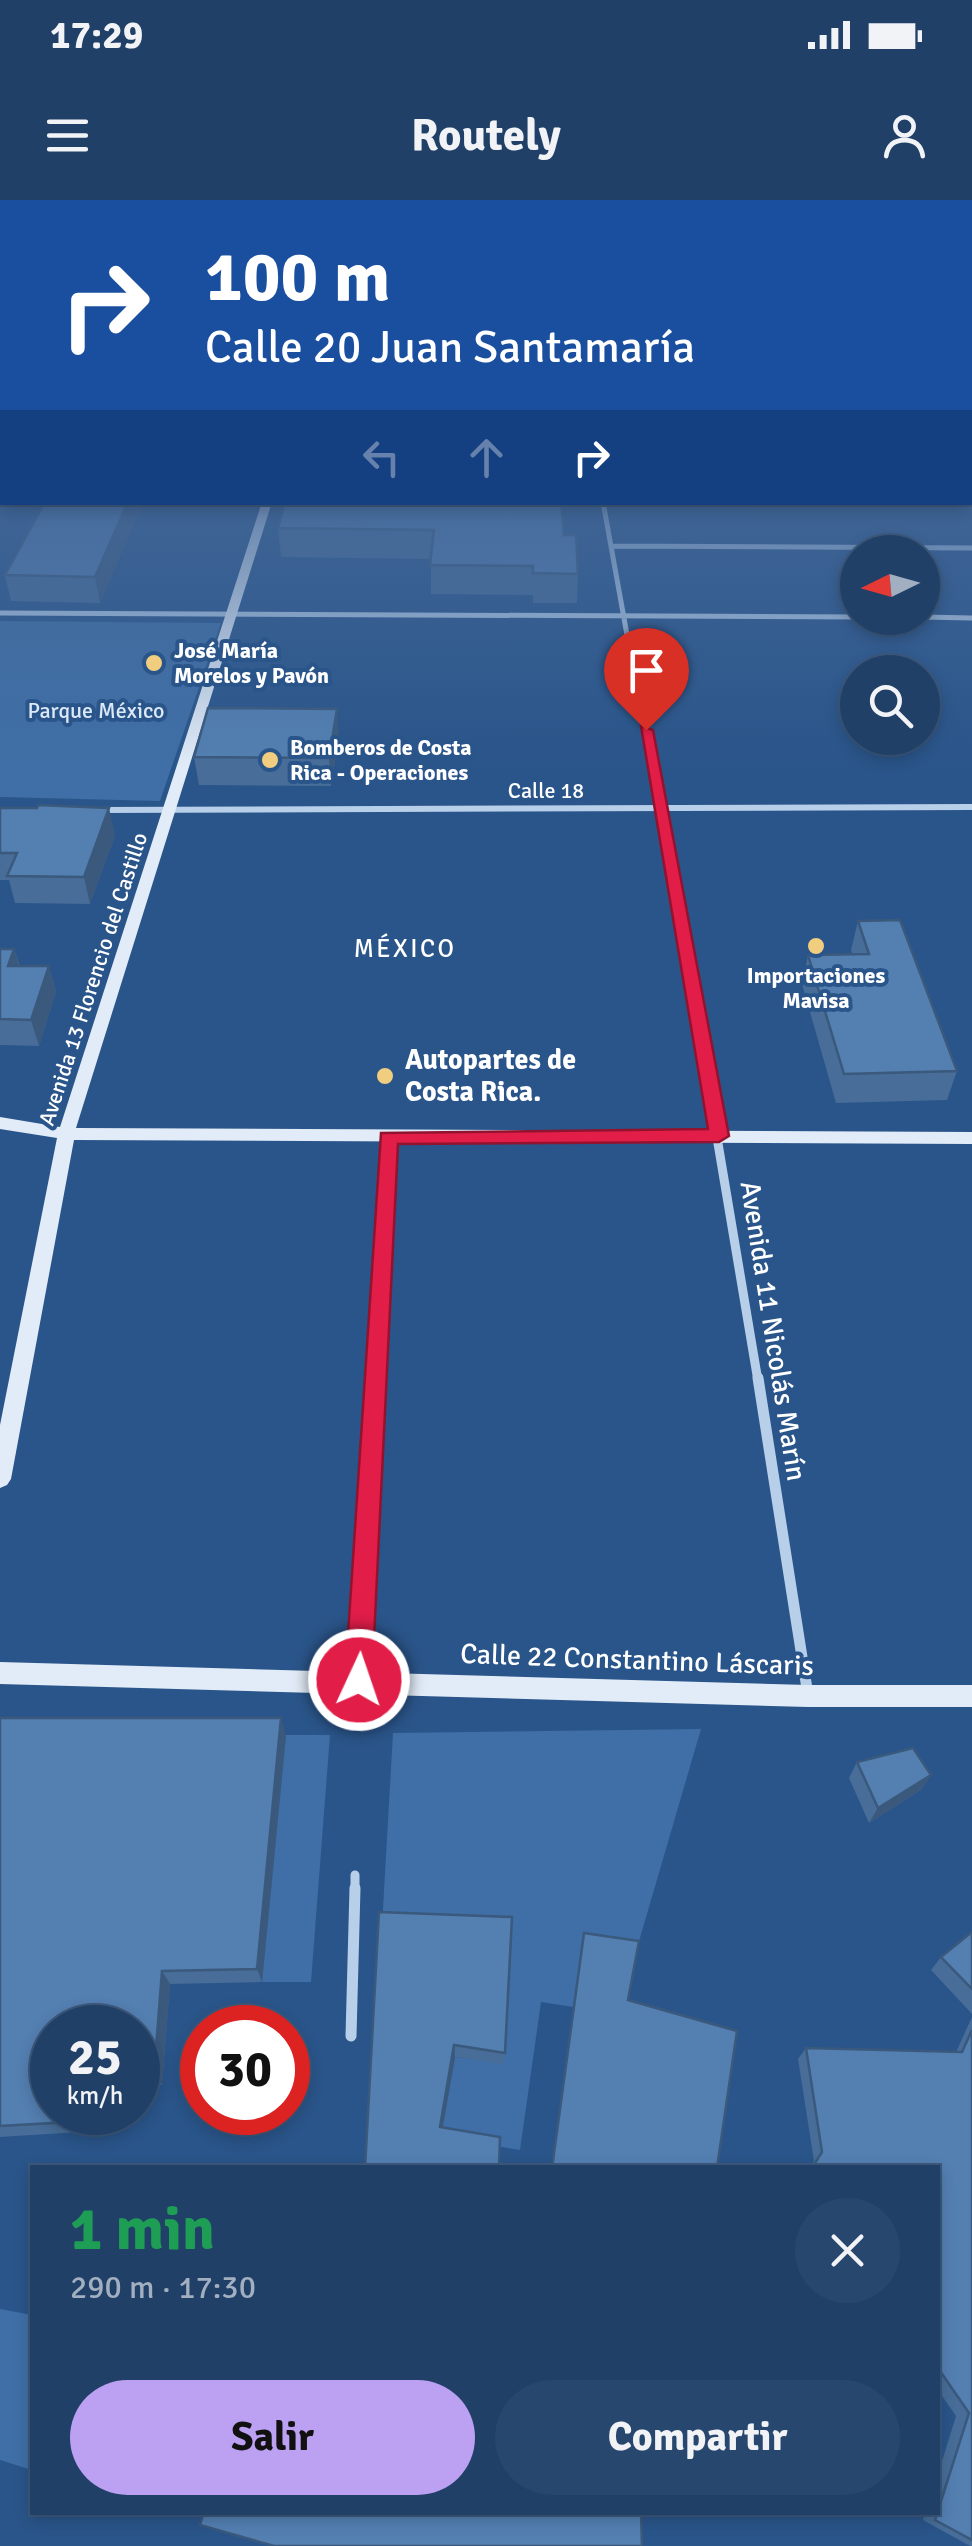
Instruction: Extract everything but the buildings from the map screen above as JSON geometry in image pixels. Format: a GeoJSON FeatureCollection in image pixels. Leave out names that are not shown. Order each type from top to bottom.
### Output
{"type":"FeatureCollection","features":[{"type":"Feature","properties":{"kind":"street","name":"Avenida 13 Florencio del Castillo"},"geometry":{"type":"LineString","coordinates":[[0,1479],[66,1134],[252,548]]}},
{"type":"Feature","properties":{"kind":"street","name":"Avenida 11 Nicolás Marín"},"geometry":{"type":"LineString","coordinates":[[613,548],[719,1136],[808,1696]]}},
{"type":"Feature","properties":{"kind":"street"},"geometry":{"type":"LineString","coordinates":[[0,612],[840,617]]}},
{"type":"Feature","properties":{"kind":"street"},"geometry":{"type":"LineString","coordinates":[[940,618],[972,618]]}},
{"type":"Feature","properties":{"kind":"street","name":"Calle 18"},"geometry":{"type":"LineString","coordinates":[[92,810],[972,807]]}},
{"type":"Feature","properties":{"kind":"street"},"geometry":{"type":"LineString","coordinates":[[0,1122],[66,1134],[972,1138]]}},
{"type":"Feature","properties":{"kind":"street"},"geometry":{"type":"LineString","coordinates":[[359,1680],[388,1137]]}},
{"type":"Feature","properties":{"kind":"street","name":"Calle 22 Constantino Láscaris"},"geometry":{"type":"LineString","coordinates":[[0,1674],[359,1680],[808,1696],[972,1696]]}},
{"type":"Feature","properties":{"kind":"lane"},"geometry":{"type":"LineString","coordinates":[[350,2036],[356,1875]]}},
{"type":"Feature","properties":{"kind":"green space","name":"Parque México"},"geometry":{"type":"Polygon","coordinates":[[[0,621],[221,623],[160,801],[0,797],[0,621]]]}},
{"type":"Feature","properties":{"kind":"green space"},"geometry":{"type":"Polygon","coordinates":[[[701,1729],[635,1955],[573,2007],[541,2002],[520,2150],[441,2137],[455,2057],[504,2063],[382,1926],[393,1733],[701,1729]]]}},
{"type":"Feature","properties":{"kind":"green space"},"geometry":{"type":"Polygon","coordinates":[[[286,1735],[330,1735],[311,1982],[262,1982],[286,1735]]]}},
{"type":"Feature","properties":{"kind":"green space"},"geometry":{"type":"Polygon","coordinates":[[[0,2309],[30,2315],[30,2469],[0,2460],[0,2309]]]}},
{"type":"Feature","properties":{"kind":"place","name":"José María Morelos y Pavón"},"geometry":{"type":"Point","coordinates":[154,663]}},
{"type":"Feature","properties":{"kind":"place","name":"Bomberos de Costa Rica - Operaciones"},"geometry":{"type":"Point","coordinates":[270,760]}},
{"type":"Feature","properties":{"kind":"place","name":"Importaciones Mavisa"},"geometry":{"type":"Point","coordinates":[816,946]}},
{"type":"Feature","properties":{"kind":"place","name":"Autopartes de Costa Rica."},"geometry":{"type":"Point","coordinates":[385,1076]}},
{"type":"Feature","properties":{"kind":"district","name":"MÉXICO"},"geometry":{"type":"Point","coordinates":[405,948]}},
{"type":"Feature","properties":{"kind":"route"},"geometry":{"type":"LineString","coordinates":[[359,1680],[388,1137],[719,1136],[646,730]]}}]}
